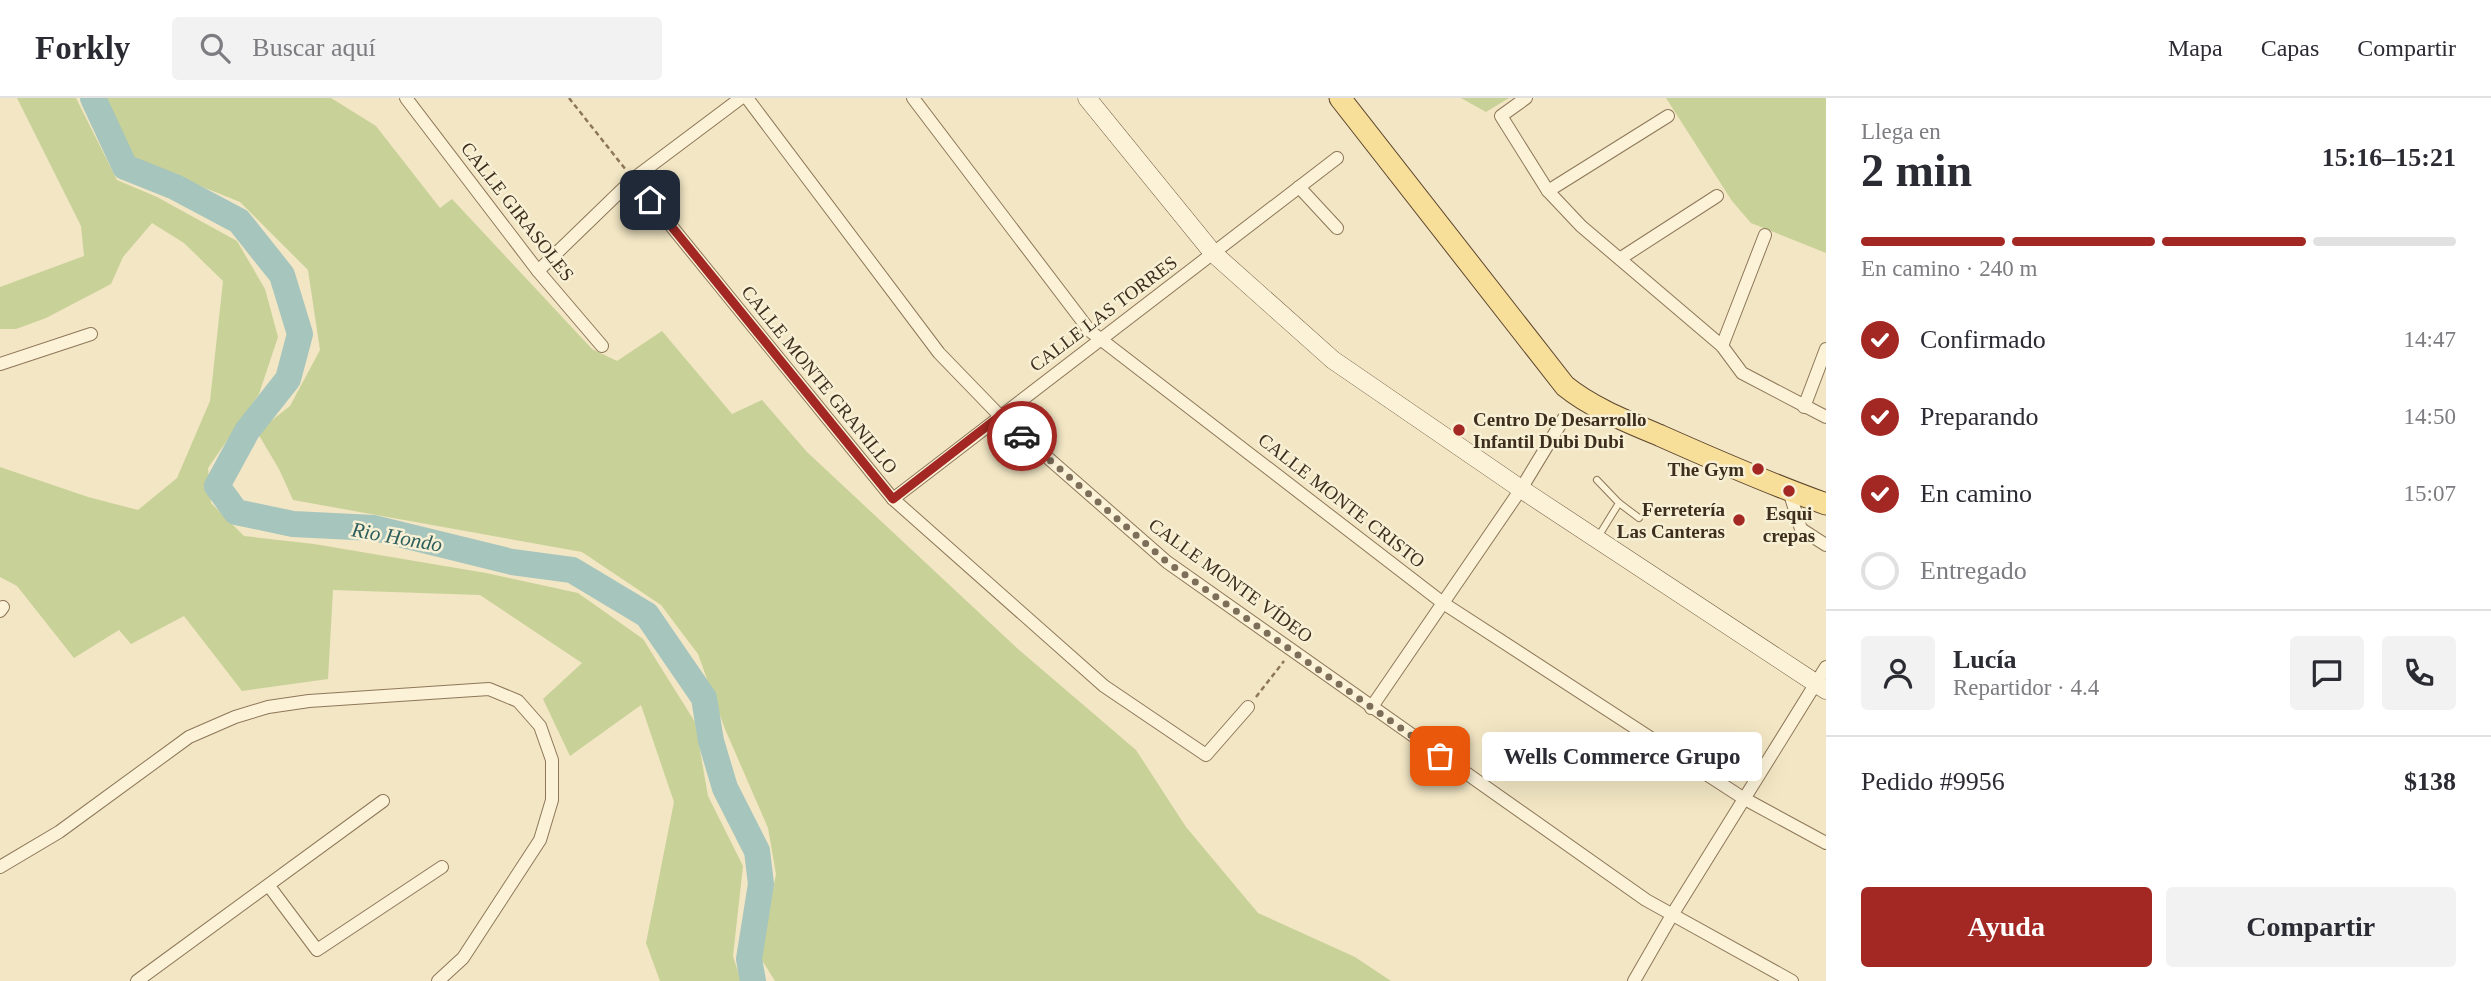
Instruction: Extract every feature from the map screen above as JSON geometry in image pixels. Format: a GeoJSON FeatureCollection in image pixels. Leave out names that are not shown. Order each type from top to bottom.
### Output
{"type":"FeatureCollection","features":[{"type":"Feature","properties":{"kind":"main road"},"geometry":{"type":"LineString","coordinates":[[1340,98],[1565,386],[1578,397],[1789,491],[1826,504]]}},
{"type":"Feature","properties":{"kind":"street","name":"CALLE GIRASOLES"},"geometry":{"type":"LineString","coordinates":[[406,98],[538,271],[602,346]]}},
{"type":"Feature","properties":{"kind":"street"},"geometry":{"type":"LineString","coordinates":[[538,271],[633,179],[741,98]]}},
{"type":"Feature","properties":{"kind":"street","name":"CALLE MONTE VÍDEO"},"geometry":{"type":"LineString","coordinates":[[747,98],[939,353],[1000,416],[1167,562],[1646,900],[1792,981]]}},
{"type":"Feature","properties":{"kind":"street","name":"CALLE MONTE CRISTO"},"geometry":{"type":"LineString","coordinates":[[913,98],[1090,331],[1443,603],[1743,798],[1826,843]]}},
{"type":"Feature","properties":{"kind":"street"},"geometry":{"type":"LineString","coordinates":[[1087,98],[1213,253],[1333,360],[1521,489],[1820,687]]}},
{"type":"Feature","properties":{"kind":"street"},"geometry":{"type":"LineString","coordinates":[[1526,98],[1501,116],[1548,191],[1581,226],[1722,346],[1742,373],[1826,417]]}},
{"type":"Feature","properties":{"kind":"street"},"geometry":{"type":"LineString","coordinates":[[1548,191],[1668,116]]}},
{"type":"Feature","properties":{"kind":"street","name":"CALLE LAS TORRES"},"geometry":{"type":"LineString","coordinates":[[893,499],[1336,158]]}},
{"type":"Feature","properties":{"kind":"street","name":"CALLE MONTE GRANILLO"},"geometry":{"type":"LineString","coordinates":[[633,179],[893,499],[1104,686],[1206,755],[1248,707]]}},
{"type":"Feature","properties":{"kind":"street"},"geometry":{"type":"LineString","coordinates":[[1299,187],[1337,228]]}},
{"type":"Feature","properties":{"kind":"street"},"geometry":{"type":"LineString","coordinates":[[1621,258],[1717,196]]}},
{"type":"Feature","properties":{"kind":"street"},"geometry":{"type":"LineString","coordinates":[[1722,346],[1765,235]]}},
{"type":"Feature","properties":{"kind":"street"},"geometry":{"type":"LineString","coordinates":[[0,364],[91,334]]}},
{"type":"Feature","properties":{"kind":"street"},"geometry":{"type":"LineString","coordinates":[[1804,407],[1826,349]]}},
{"type":"Feature","properties":{"kind":"street"},"geometry":{"type":"LineString","coordinates":[[1371,708],[1521,489],[1564,418]]}},
{"type":"Feature","properties":{"kind":"street"},"geometry":{"type":"LineString","coordinates":[[1789,491],[1801,529],[1826,545]]}},
{"type":"Feature","properties":{"kind":"street"},"geometry":{"type":"LineString","coordinates":[[1634,981],[1743,798],[1820,687],[1826,667]]}},
{"type":"Feature","properties":{"kind":"street"},"geometry":{"type":"LineString","coordinates":[[0,867],[59,832],[189,737],[235,717],[268,707],[309,701],[489,689],[518,701],[540,726],[552,760],[552,800],[540,840],[463,958],[438,981]]}},
{"type":"Feature","properties":{"kind":"street"},"geometry":{"type":"LineString","coordinates":[[137,981],[383,801]]}},
{"type":"Feature","properties":{"kind":"street"},"geometry":{"type":"LineString","coordinates":[[269,886],[317,950],[442,867]]}},
{"type":"Feature","properties":{"kind":"lane"},"geometry":{"type":"LineString","coordinates":[[1597,480],[1619,503],[1639,518]]}},
{"type":"Feature","properties":{"kind":"lane"},"geometry":{"type":"LineString","coordinates":[[1597,538],[1619,503]]}},
{"type":"Feature","properties":{"kind":"path"},"geometry":{"type":"LineString","coordinates":[[569,98],[633,179]]}},
{"type":"Feature","properties":{"kind":"path"},"geometry":{"type":"LineString","coordinates":[[1248,707],[1293,650]]}},
{"type":"Feature","properties":{"kind":"green space"},"geometry":{"type":"Polygon","coordinates":[[[17,98],[76,98],[117,180],[157,197],[237,241],[265,289],[278,337],[259,394],[208,468],[211,503],[244,536],[314,544],[486,573],[578,593],[643,639],[695,722],[708,796],[743,866],[733,956],[741,981],[660,981],[646,943],[674,802],[641,705],[570,756],[543,699],[582,663],[480,595],[333,590],[328,679],[242,691],[184,616],[131,644],[119,630],[74,658],[17,586],[0,577],[0,467],[88,497],[138,510],[177,478],[210,401],[223,281],[184,243],[152,223],[123,257],[111,284],[46,318],[16,329],[0,329],[0,287],[84,256],[81,226],[17,98]]]}},
{"type":"Feature","properties":{"kind":"green space"},"geometry":{"type":"Polygon","coordinates":[[[102,98],[331,98],[376,126],[440,208],[452,199],[592,349],[617,361],[662,331],[732,414],[762,400],[807,452],[1018,649],[1136,750],[1186,827],[1258,913],[1355,957],[1391,981],[775,981],[760,957],[776,874],[768,828],[725,729],[698,654],[661,605],[582,552],[293,500],[279,469],[257,432],[290,406],[320,350],[308,270],[240,202],[131,158],[102,98]]]}},
{"type":"Feature","properties":{"kind":"green space"},"geometry":{"type":"Polygon","coordinates":[[[1461,98],[1509,98],[1486,112],[1461,98]]]}},
{"type":"Feature","properties":{"kind":"green space"},"geometry":{"type":"Polygon","coordinates":[[[1666,98],[1826,98],[1826,253],[1751,223],[1732,201],[1666,98]]]}},
{"type":"Feature","properties":{"kind":"waterway","name":"Rio Hondo"},"geometry":{"type":"LineString","coordinates":[[93,98],[125,167],[175,187],[239,221],[282,275],[300,334],[288,379],[247,431],[217,486],[236,512],[293,524],[374,528],[512,562],[572,570],[647,615],[704,698],[711,741],[725,788],[757,851],[761,884],[749,959],[753,981]]}},
{"type":"Feature","properties":{"kind":"way so far"},"geometry":{"type":"LineString","coordinates":[[1022,436],[1167,562],[1440,756]]}},
{"type":"Feature","properties":{"kind":"place","name":"Centro De Desarrollo Infantil Dubi Dubi"},"geometry":{"type":"Point","coordinates":[1459,430]}},
{"type":"Feature","properties":{"kind":"place","name":"The Gym"},"geometry":{"type":"Point","coordinates":[1758,469]}},
{"type":"Feature","properties":{"kind":"place","name":"Esqui crepas"},"geometry":{"type":"Point","coordinates":[1789,491]}},
{"type":"Feature","properties":{"kind":"place","name":"Ferretería Las Canteras"},"geometry":{"type":"Point","coordinates":[1739,520]}},
{"type":"Feature","properties":{"kind":"place","name":"Wells Commerce Grupo"},"geometry":{"type":"Point","coordinates":[1440,756]}},
{"type":"Feature","properties":{"kind":"route"},"geometry":{"type":"LineString","coordinates":[[650,200],[893,499],[1000,416],[1022,436]]}}]}
